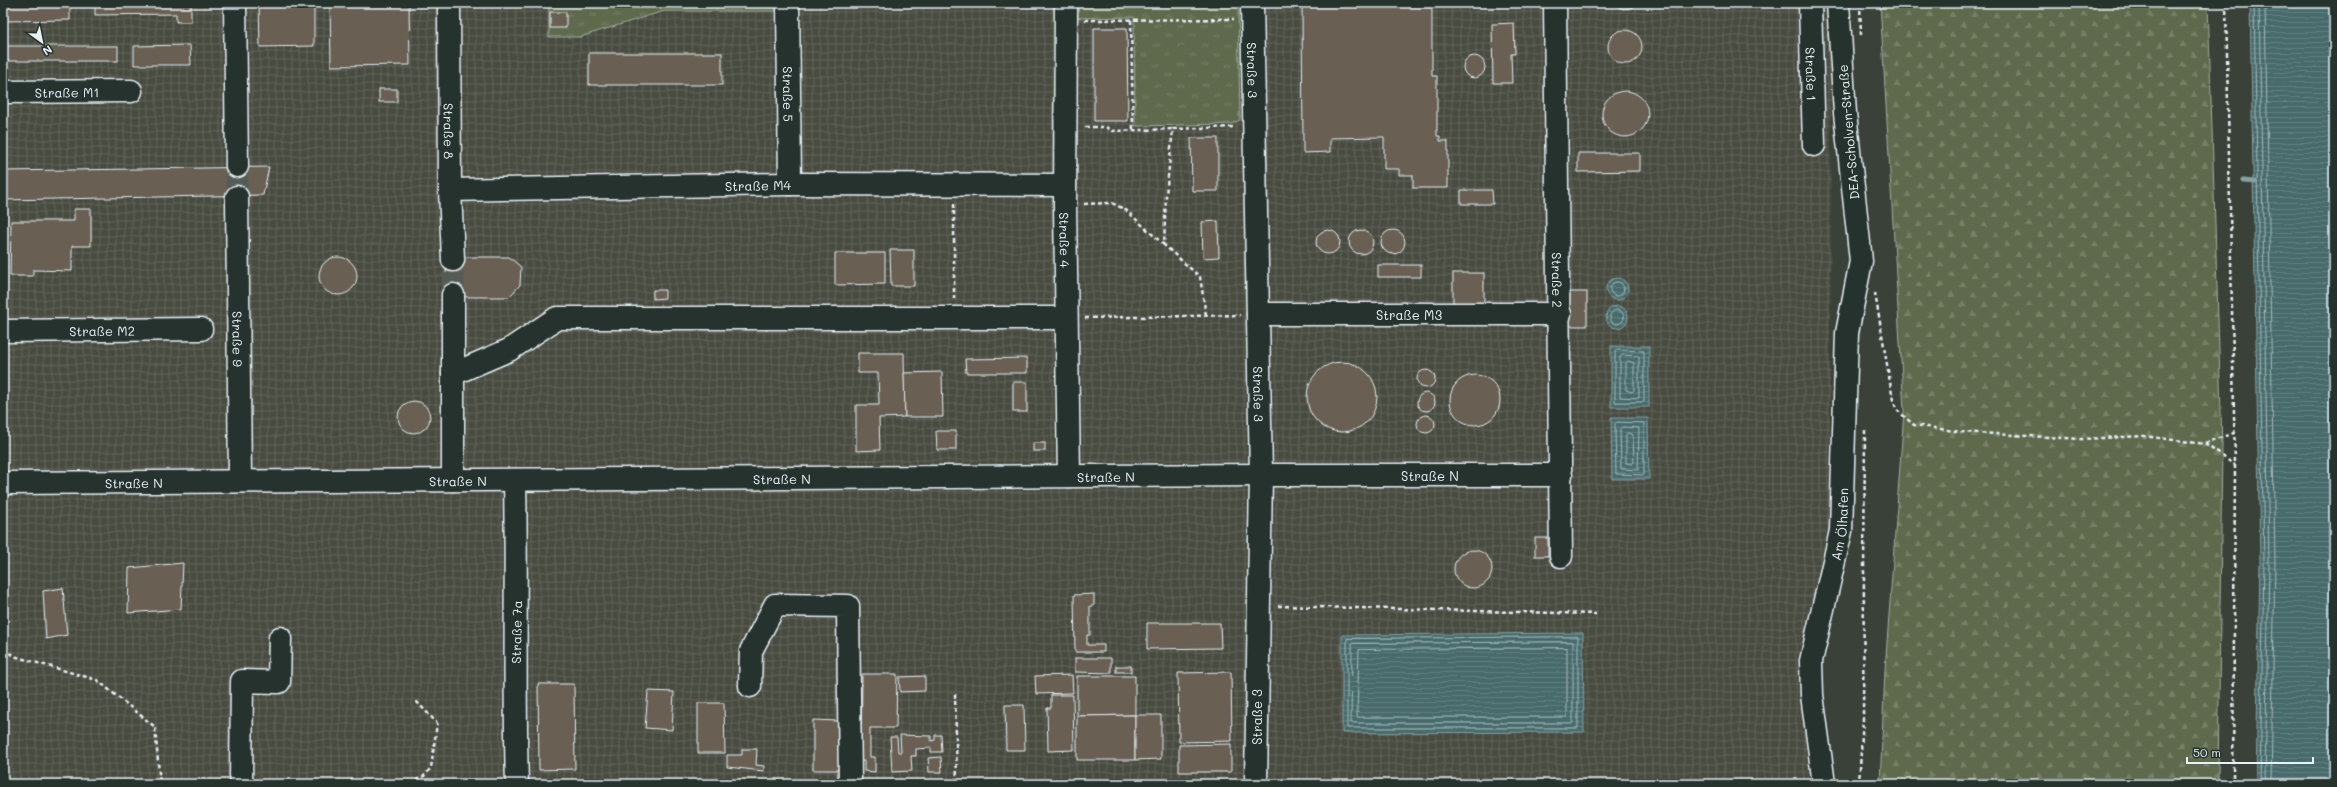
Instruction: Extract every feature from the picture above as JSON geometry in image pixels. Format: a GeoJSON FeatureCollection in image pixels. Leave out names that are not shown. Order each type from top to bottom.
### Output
{"type":"FeatureCollection","features":[{"type":"Feature","properties":{"kind":"street"},"geometry":{"type":"LineString","coordinates":[[235,3],[236,166]]}},
{"type":"Feature","properties":{"kind":"street","name":"Straße 8"},"geometry":{"type":"LineString","coordinates":[[449,3],[450,190],[453,260]]}},
{"type":"Feature","properties":{"kind":"street","name":"Straße 5"},"geometry":{"type":"LineString","coordinates":[[788,3],[790,184]]}},
{"type":"Feature","properties":{"kind":"street","name":"Straße 2"},"geometry":{"type":"LineString","coordinates":[[1555,3],[1562,556]]}},
{"type":"Feature","properties":{"kind":"street","name":"Straße 1"},"geometry":{"type":"LineString","coordinates":[[1810,3],[1814,145]]}},
{"type":"Feature","properties":{"kind":"street","name":"DEA-Scholven-Straße"},"geometry":{"type":"LineString","coordinates":[[1838,3],[1845,112],[1861,261]]}},
{"type":"Feature","properties":{"kind":"street","name":"Straße 3"},"geometry":{"type":"LineString","coordinates":[[1252,11],[1260,475],[1257,606],[1256,784]]}},
{"type":"Feature","properties":{"kind":"street","name":"Straße 4"},"geometry":{"type":"LineString","coordinates":[[1066,12],[1065,195],[1069,476]]}},
{"type":"Feature","properties":{"kind":"street","name":"Straße M1"},"geometry":{"type":"LineString","coordinates":[[3,92],[131,91]]}},
{"type":"Feature","properties":{"kind":"street","name":"Straße M4"},"geometry":{"type":"LineString","coordinates":[[450,190],[790,184],[954,184],[1065,195]]}},
{"type":"Feature","properties":{"kind":"street","name":"Straße 9"},"geometry":{"type":"LineString","coordinates":[[237,197],[240,481]]}},
{"type":"Feature","properties":{"kind":"street","name":"Am Ölhafen"},"geometry":{"type":"LineString","coordinates":[[1824,784],[1812,696],[1811,661],[1841,531],[1847,334],[1861,261]]}},
{"type":"Feature","properties":{"kind":"street"},"geometry":{"type":"LineString","coordinates":[[453,295],[453,480]]}},
{"type":"Feature","properties":{"kind":"street","name":"Straße M3"},"geometry":{"type":"LineString","coordinates":[[1258,314],[1560,314]]}},
{"type":"Feature","properties":{"kind":"street"},"geometry":{"type":"LineString","coordinates":[[453,374],[509,350],[557,318],[1066,318]]}},
{"type":"Feature","properties":{"kind":"street","name":"Straße M2"},"geometry":{"type":"LineString","coordinates":[[3,331],[201,329]]}},
{"type":"Feature","properties":{"kind":"street","name":"Straße N"},"geometry":{"type":"LineString","coordinates":[[3,483],[1260,475],[1561,475]]}},
{"type":"Feature","properties":{"kind":"street","name":"Straße 7a"},"geometry":{"type":"LineString","coordinates":[[515,480],[517,567],[515,723],[517,784]]}},
{"type":"Feature","properties":{"kind":"street"},"geometry":{"type":"LineString","coordinates":[[750,686],[751,651],[775,605],[848,606],[850,784]]}},
{"type":"Feature","properties":{"kind":"street"},"geometry":{"type":"LineString","coordinates":[[241,784],[242,681],[279,682],[280,638]]}},
{"type":"Feature","properties":{"kind":"path"},"geometry":{"type":"LineString","coordinates":[[2226,3],[2235,465],[2233,784]]}},
{"type":"Feature","properties":{"kind":"path"},"geometry":{"type":"LineString","coordinates":[[1066,12],[1131,20],[1252,11]]}},
{"type":"Feature","properties":{"kind":"path"},"geometry":{"type":"LineString","coordinates":[[1131,20],[1132,130]]}},
{"type":"Feature","properties":{"kind":"path"},"geometry":{"type":"LineString","coordinates":[[1066,127],[1106,127],[1111,131],[1254,126]]}},
{"type":"Feature","properties":{"kind":"path"},"geometry":{"type":"LineString","coordinates":[[1164,245],[1166,195],[1173,129]]}},
{"type":"Feature","properties":{"kind":"path"},"geometry":{"type":"LineString","coordinates":[[954,184],[954,318]]}},
{"type":"Feature","properties":{"kind":"path"},"geometry":{"type":"LineString","coordinates":[[1065,195],[1112,203],[1126,210],[1200,277],[1206,315]]}},
{"type":"Feature","properties":{"kind":"path"},"geometry":{"type":"LineString","coordinates":[[1874,287],[1893,400],[1897,410],[1914,425],[1961,432],[2081,439],[2144,436],[2205,444],[2235,465]]}},
{"type":"Feature","properties":{"kind":"path"},"geometry":{"type":"LineString","coordinates":[[1066,318],[1258,314]]}},
{"type":"Feature","properties":{"kind":"path"},"geometry":{"type":"LineString","coordinates":[[2205,444],[2234,433]]}},
{"type":"Feature","properties":{"kind":"path"},"geometry":{"type":"LineString","coordinates":[[1257,606],[1596,614]]}},
{"type":"Feature","properties":{"kind":"path"},"geometry":{"type":"LineString","coordinates":[[3,650],[17,657],[97,680],[155,727],[160,784]]}},
{"type":"Feature","properties":{"kind":"path"},"geometry":{"type":"LineString","coordinates":[[955,694],[957,784]]}},
{"type":"Feature","properties":{"kind":"path"},"geometry":{"type":"LineString","coordinates":[[345,784],[351,780],[409,784],[424,776],[431,768],[437,722],[415,700]]}},
{"type":"Feature","properties":{"kind":"shaded area"},"geometry":{"type":"Polygon","coordinates":[[[3,3],[1828,3],[1831,85],[1830,524],[1823,569],[1808,631],[1800,675],[1817,784],[3,784],[3,3]]]}},
{"type":"Feature","properties":{"kind":"green space"},"geometry":{"type":"Polygon","coordinates":[[[549,3],[779,3],[778,11],[664,11],[580,37],[549,37],[549,3]]]}},
{"type":"Feature","properties":{"kind":"green space"},"geometry":{"type":"Polygon","coordinates":[[[1072,3],[1238,3],[1240,120],[1231,124],[1135,126],[1134,17],[1071,18],[1072,3]]]}},
{"type":"Feature","properties":{"kind":"green space"},"geometry":{"type":"Polygon","coordinates":[[[1880,3],[2208,3],[2222,444],[2218,784],[1880,784],[1885,670],[1904,411],[1880,3]]]}},
{"type":"Feature","properties":{"kind":"water"},"geometry":{"type":"Polygon","coordinates":[[[2250,3],[2334,3],[2334,784],[2256,784],[2260,562],[2250,3]]]}},
{"type":"Feature","properties":{"kind":"water"},"geometry":{"type":"Polygon","coordinates":[[[1613,278],[1621,278],[1628,285],[1628,293],[1621,300],[1613,300],[1606,293],[1606,285],[1613,278]]]}},
{"type":"Feature","properties":{"kind":"water"},"geometry":{"type":"Polygon","coordinates":[[[1613,306],[1621,306],[1628,313],[1628,321],[1621,328],[1613,328],[1606,321],[1606,313],[1613,306]]]}},
{"type":"Feature","properties":{"kind":"water"},"geometry":{"type":"Polygon","coordinates":[[[1611,346],[1649,346],[1649,407],[1611,407],[1611,346]]]}},
{"type":"Feature","properties":{"kind":"water"},"geometry":{"type":"Polygon","coordinates":[[[1611,418],[1648,418],[1649,479],[1612,479],[1611,418]]]}},
{"type":"Feature","properties":{"kind":"water"},"geometry":{"type":"Polygon","coordinates":[[[1583,633],[1584,732],[1342,733],[1342,635],[1583,633]]]}},
{"type":"Feature","properties":{"kind":"building"},"geometry":{"type":"Polygon","coordinates":[[[3,3],[70,3],[70,20],[3,21],[3,3]]]}},
{"type":"Feature","properties":{"kind":"building"},"geometry":{"type":"Polygon","coordinates":[[[95,3],[191,3],[191,22],[176,22],[176,14],[95,15],[95,3]]]}},
{"type":"Feature","properties":{"kind":"building"},"geometry":{"type":"Polygon","coordinates":[[[259,3],[314,3],[314,46],[260,47],[259,3]]]}},
{"type":"Feature","properties":{"kind":"building"},"geometry":{"type":"Polygon","coordinates":[[[330,3],[409,3],[410,65],[331,66],[330,3]]]}},
{"type":"Feature","properties":{"kind":"building"},"geometry":{"type":"Polygon","coordinates":[[[1308,3],[1432,3],[1432,76],[1437,76],[1437,136],[1440,136],[1440,141],[1448,141],[1448,188],[1413,188],[1413,175],[1399,175],[1399,169],[1384,169],[1384,137],[1330,138],[1330,152],[1303,153],[1302,7],[1308,7],[1308,3]]]}},
{"type":"Feature","properties":{"kind":"building"},"geometry":{"type":"Polygon","coordinates":[[[1612,3],[1638,3],[1631,8],[1623,9],[1612,3]]]}},
{"type":"Feature","properties":{"kind":"building"},"geometry":{"type":"Polygon","coordinates":[[[550,12],[566,12],[566,28],[550,28],[550,12]]]}},
{"type":"Feature","properties":{"kind":"building"},"geometry":{"type":"Polygon","coordinates":[[[1514,23],[1515,54],[1511,54],[1512,83],[1493,83],[1492,24],[1514,23]]]}},
{"type":"Feature","properties":{"kind":"building"},"geometry":{"type":"Polygon","coordinates":[[[1094,28],[1127,28],[1128,121],[1094,121],[1094,28]]]}},
{"type":"Feature","properties":{"kind":"building"},"geometry":{"type":"Polygon","coordinates":[[[1628,30],[1635,32],[1640,37],[1642,47],[1640,57],[1635,62],[1622,64],[1615,62],[1610,57],[1608,44],[1610,37],[1615,32],[1628,30]]]}},
{"type":"Feature","properties":{"kind":"building"},"geometry":{"type":"Polygon","coordinates":[[[190,45],[191,65],[134,65],[134,46],[190,45]]]}},
{"type":"Feature","properties":{"kind":"building"},"geometry":{"type":"Polygon","coordinates":[[[3,46],[118,46],[118,61],[3,61],[3,46]]]}},
{"type":"Feature","properties":{"kind":"building"},"geometry":{"type":"Polygon","coordinates":[[[589,53],[722,53],[722,85],[589,85],[589,53]]]}},
{"type":"Feature","properties":{"kind":"building"},"geometry":{"type":"Polygon","coordinates":[[[1474,56],[1482,59],[1485,67],[1482,75],[1474,78],[1466,75],[1463,67],[1466,59],[1474,56]]]}},
{"type":"Feature","properties":{"kind":"building"},"geometry":{"type":"Polygon","coordinates":[[[379,89],[397,89],[397,102],[379,102],[379,89]]]}},
{"type":"Feature","properties":{"kind":"building"},"geometry":{"type":"Polygon","coordinates":[[[1625,91],[1638,95],[1644,101],[1648,114],[1644,127],[1638,133],[1625,137],[1612,133],[1606,127],[1602,114],[1606,101],[1612,95],[1625,91]]]}},
{"type":"Feature","properties":{"kind":"building"},"geometry":{"type":"Polygon","coordinates":[[[1191,138],[1218,138],[1218,191],[1192,191],[1191,138]]]}},
{"type":"Feature","properties":{"kind":"building"},"geometry":{"type":"Polygon","coordinates":[[[1578,153],[1640,153],[1640,171],[1578,172],[1578,153]]]}},
{"type":"Feature","properties":{"kind":"building"},"geometry":{"type":"Polygon","coordinates":[[[269,167],[263,195],[3,200],[3,171],[269,167]]]}},
{"type":"Feature","properties":{"kind":"building"},"geometry":{"type":"Polygon","coordinates":[[[1461,190],[1492,190],[1493,204],[1461,204],[1461,190]]]}},
{"type":"Feature","properties":{"kind":"building"},"geometry":{"type":"Polygon","coordinates":[[[74,209],[91,209],[91,246],[72,246],[72,271],[33,270],[33,276],[10,276],[11,221],[74,221],[74,209]]]}},
{"type":"Feature","properties":{"kind":"building"},"geometry":{"type":"Polygon","coordinates":[[[1218,221],[1219,257],[1203,258],[1202,222],[1218,221]]]}},
{"type":"Feature","properties":{"kind":"building"},"geometry":{"type":"Polygon","coordinates":[[[1328,230],[1333,231],[1339,237],[1339,247],[1333,253],[1328,254],[1323,253],[1317,247],[1316,242],[1317,237],[1323,231],[1328,230]]]}},
{"type":"Feature","properties":{"kind":"building"},"geometry":{"type":"Polygon","coordinates":[[[1361,230],[1366,231],[1372,237],[1372,247],[1366,253],[1361,254],[1356,253],[1350,247],[1349,242],[1350,237],[1356,231],[1361,230]]]}},
{"type":"Feature","properties":{"kind":"building"},"geometry":{"type":"Polygon","coordinates":[[[1393,230],[1398,231],[1404,237],[1404,247],[1398,253],[1393,254],[1388,253],[1382,247],[1381,242],[1382,237],[1388,231],[1393,230]]]}},
{"type":"Feature","properties":{"kind":"building"},"geometry":{"type":"Polygon","coordinates":[[[890,250],[914,250],[914,286],[891,286],[890,250]]]}},
{"type":"Feature","properties":{"kind":"building"},"geometry":{"type":"Polygon","coordinates":[[[835,253],[885,253],[885,284],[835,285],[835,253]]]}},
{"type":"Feature","properties":{"kind":"building"},"geometry":{"type":"Polygon","coordinates":[[[334,257],[342,257],[352,262],[356,269],[356,283],[352,290],[342,295],[334,295],[324,290],[322,287],[319,280],[319,272],[324,262],[327,260],[334,257]]]}},
{"type":"Feature","properties":{"kind":"building"},"geometry":{"type":"Polygon","coordinates":[[[456,257],[509,257],[521,267],[520,285],[509,297],[456,297],[446,286],[446,268],[456,257]]]}},
{"type":"Feature","properties":{"kind":"building"},"geometry":{"type":"Polygon","coordinates":[[[1378,265],[1421,265],[1421,277],[1378,277],[1378,265]]]}},
{"type":"Feature","properties":{"kind":"building"},"geometry":{"type":"Polygon","coordinates":[[[1453,273],[1484,273],[1484,304],[1453,304],[1453,273]]]}},
{"type":"Feature","properties":{"kind":"building"},"geometry":{"type":"Polygon","coordinates":[[[653,290],[665,290],[665,298],[653,299],[653,290]]]}},
{"type":"Feature","properties":{"kind":"building"},"geometry":{"type":"Polygon","coordinates":[[[1568,292],[1587,292],[1587,326],[1568,326],[1568,292]]]}},
{"type":"Feature","properties":{"kind":"building"},"geometry":{"type":"Polygon","coordinates":[[[858,353],[904,353],[905,417],[879,418],[880,450],[856,451],[856,405],[879,405],[878,373],[858,373],[858,353]]]}},
{"type":"Feature","properties":{"kind":"building"},"geometry":{"type":"Polygon","coordinates":[[[1027,358],[1027,373],[966,373],[965,359],[1027,358]]]}},
{"type":"Feature","properties":{"kind":"building"},"geometry":{"type":"Polygon","coordinates":[[[1335,362],[1349,362],[1362,368],[1371,377],[1375,383],[1377,397],[1375,411],[1367,422],[1356,430],[1349,432],[1335,432],[1328,430],[1317,422],[1309,411],[1307,404],[1307,390],[1309,383],[1317,372],[1328,364],[1335,362]]]}},
{"type":"Feature","properties":{"kind":"building"},"geometry":{"type":"Polygon","coordinates":[[[1426,370],[1432,373],[1435,379],[1432,385],[1426,388],[1420,385],[1417,379],[1420,373],[1426,370]]]}},
{"type":"Feature","properties":{"kind":"building"},"geometry":{"type":"Polygon","coordinates":[[[942,372],[943,417],[905,417],[904,373],[942,372]]]}},
{"type":"Feature","properties":{"kind":"building"},"geometry":{"type":"Polygon","coordinates":[[[1470,375],[1480,375],[1493,382],[1500,395],[1500,405],[1493,418],[1480,425],[1470,425],[1461,421],[1454,414],[1450,405],[1450,395],[1454,386],[1461,379],[1470,375]]]}},
{"type":"Feature","properties":{"kind":"building"},"geometry":{"type":"Polygon","coordinates":[[[1013,382],[1027,382],[1027,412],[1013,412],[1013,382]]]}},
{"type":"Feature","properties":{"kind":"building"},"geometry":{"type":"Polygon","coordinates":[[[1426,393],[1432,396],[1435,402],[1432,408],[1426,411],[1420,408],[1417,402],[1420,396],[1426,393]]]}},
{"type":"Feature","properties":{"kind":"building"},"geometry":{"type":"Polygon","coordinates":[[[411,401],[417,401],[426,405],[430,417],[426,429],[417,433],[411,433],[402,429],[398,420],[398,414],[402,405],[411,401]]]}},
{"type":"Feature","properties":{"kind":"building"},"geometry":{"type":"Polygon","coordinates":[[[1426,415],[1432,418],[1435,424],[1432,430],[1426,433],[1420,430],[1417,424],[1420,418],[1426,415]]]}},
{"type":"Feature","properties":{"kind":"building"},"geometry":{"type":"Polygon","coordinates":[[[936,431],[956,431],[956,450],[937,450],[936,431]]]}},
{"type":"Feature","properties":{"kind":"building"},"geometry":{"type":"Polygon","coordinates":[[[1033,443],[1045,443],[1045,451],[1033,451],[1033,443]]]}},
{"type":"Feature","properties":{"kind":"building"},"geometry":{"type":"Polygon","coordinates":[[[1535,538],[1548,538],[1548,556],[1535,556],[1535,538]]]}},
{"type":"Feature","properties":{"kind":"building"},"geometry":{"type":"Polygon","coordinates":[[[1469,550],[1477,550],[1487,555],[1491,562],[1491,576],[1487,583],[1477,588],[1469,588],[1459,583],[1457,580],[1454,573],[1454,565],[1459,555],[1462,553],[1469,550]]]}},
{"type":"Feature","properties":{"kind":"building"},"geometry":{"type":"Polygon","coordinates":[[[183,563],[181,609],[128,613],[129,568],[183,563]]]}},
{"type":"Feature","properties":{"kind":"building"},"geometry":{"type":"Polygon","coordinates":[[[63,588],[67,635],[46,639],[43,591],[63,588]]]}},
{"type":"Feature","properties":{"kind":"building"},"geometry":{"type":"Polygon","coordinates":[[[1094,594],[1094,606],[1090,606],[1090,635],[1087,635],[1087,645],[1104,645],[1104,652],[1075,652],[1074,595],[1094,594]]]}},
{"type":"Feature","properties":{"kind":"building"},"geometry":{"type":"Polygon","coordinates":[[[1147,623],[1220,623],[1221,648],[1147,649],[1147,623]]]}},
{"type":"Feature","properties":{"kind":"building"},"geometry":{"type":"Polygon","coordinates":[[[1075,658],[1111,658],[1111,673],[1075,672],[1075,658]]]}},
{"type":"Feature","properties":{"kind":"building"},"geometry":{"type":"Polygon","coordinates":[[[1116,666],[1131,666],[1131,672],[1116,672],[1116,666]]]}},
{"type":"Feature","properties":{"kind":"building"},"geometry":{"type":"Polygon","coordinates":[[[1231,672],[1232,741],[1179,742],[1178,673],[1231,672]]]}},
{"type":"Feature","properties":{"kind":"building"},"geometry":{"type":"Polygon","coordinates":[[[862,674],[897,674],[896,728],[870,728],[870,757],[875,757],[875,772],[864,771],[864,761],[861,761],[862,674]]]}},
{"type":"Feature","properties":{"kind":"building"},"geometry":{"type":"Polygon","coordinates":[[[1072,675],[1073,693],[1036,694],[1035,676],[1072,675]]]}},
{"type":"Feature","properties":{"kind":"building"},"geometry":{"type":"Polygon","coordinates":[[[925,676],[925,691],[900,692],[899,677],[925,676]]]}},
{"type":"Feature","properties":{"kind":"building"},"geometry":{"type":"Polygon","coordinates":[[[1077,676],[1135,676],[1135,715],[1077,716],[1077,676]]]}},
{"type":"Feature","properties":{"kind":"building"},"geometry":{"type":"Polygon","coordinates":[[[538,684],[574,684],[575,769],[539,770],[538,684]]]}},
{"type":"Feature","properties":{"kind":"building"},"geometry":{"type":"Polygon","coordinates":[[[648,691],[674,692],[672,730],[645,728],[648,691]]]}},
{"type":"Feature","properties":{"kind":"building"},"geometry":{"type":"Polygon","coordinates":[[[1051,695],[1073,695],[1074,750],[1048,751],[1047,708],[1051,708],[1051,695]]]}},
{"type":"Feature","properties":{"kind":"building"},"geometry":{"type":"Polygon","coordinates":[[[698,703],[724,703],[725,753],[698,753],[698,703]]]}},
{"type":"Feature","properties":{"kind":"building"},"geometry":{"type":"Polygon","coordinates":[[[1005,705],[1024,705],[1025,750],[1006,750],[1005,705]]]}},
{"type":"Feature","properties":{"kind":"building"},"geometry":{"type":"Polygon","coordinates":[[[1135,715],[1135,760],[1077,760],[1077,716],[1135,715]]]}},
{"type":"Feature","properties":{"kind":"building"},"geometry":{"type":"Polygon","coordinates":[[[1135,715],[1161,715],[1161,759],[1135,760],[1135,715]]]}},
{"type":"Feature","properties":{"kind":"building"},"geometry":{"type":"Polygon","coordinates":[[[813,720],[839,721],[839,770],[813,770],[813,720]]]}},
{"type":"Feature","properties":{"kind":"building"},"geometry":{"type":"Polygon","coordinates":[[[900,735],[931,736],[931,741],[935,740],[935,735],[941,735],[942,752],[931,752],[931,748],[916,749],[916,756],[911,756],[912,771],[892,772],[890,737],[897,737],[898,752],[901,752],[900,735]]]}},
{"type":"Feature","properties":{"kind":"building"},"geometry":{"type":"Polygon","coordinates":[[[1231,744],[1231,772],[1179,772],[1179,745],[1231,744]]]}},
{"type":"Feature","properties":{"kind":"building"},"geometry":{"type":"Polygon","coordinates":[[[742,749],[757,749],[756,765],[764,766],[764,771],[727,767],[727,755],[742,755],[742,749]]]}},
{"type":"Feature","properties":{"kind":"building"},"geometry":{"type":"Polygon","coordinates":[[[941,757],[942,772],[929,772],[928,758],[941,757]]]}},
{"type":"Feature","properties":{"kind":"waterway"},"geometry":{"type":"LineString","coordinates":[[2243,181],[2255,182]]}},
{"type":"Feature","properties":{"kind":"tunnel"},"geometry":{"type":"LineString","coordinates":[[237,166],[237,197]]}},
{"type":"Feature","properties":{"kind":"tunnel"},"geometry":{"type":"LineString","coordinates":[[453,260],[453,295]]}}]}
